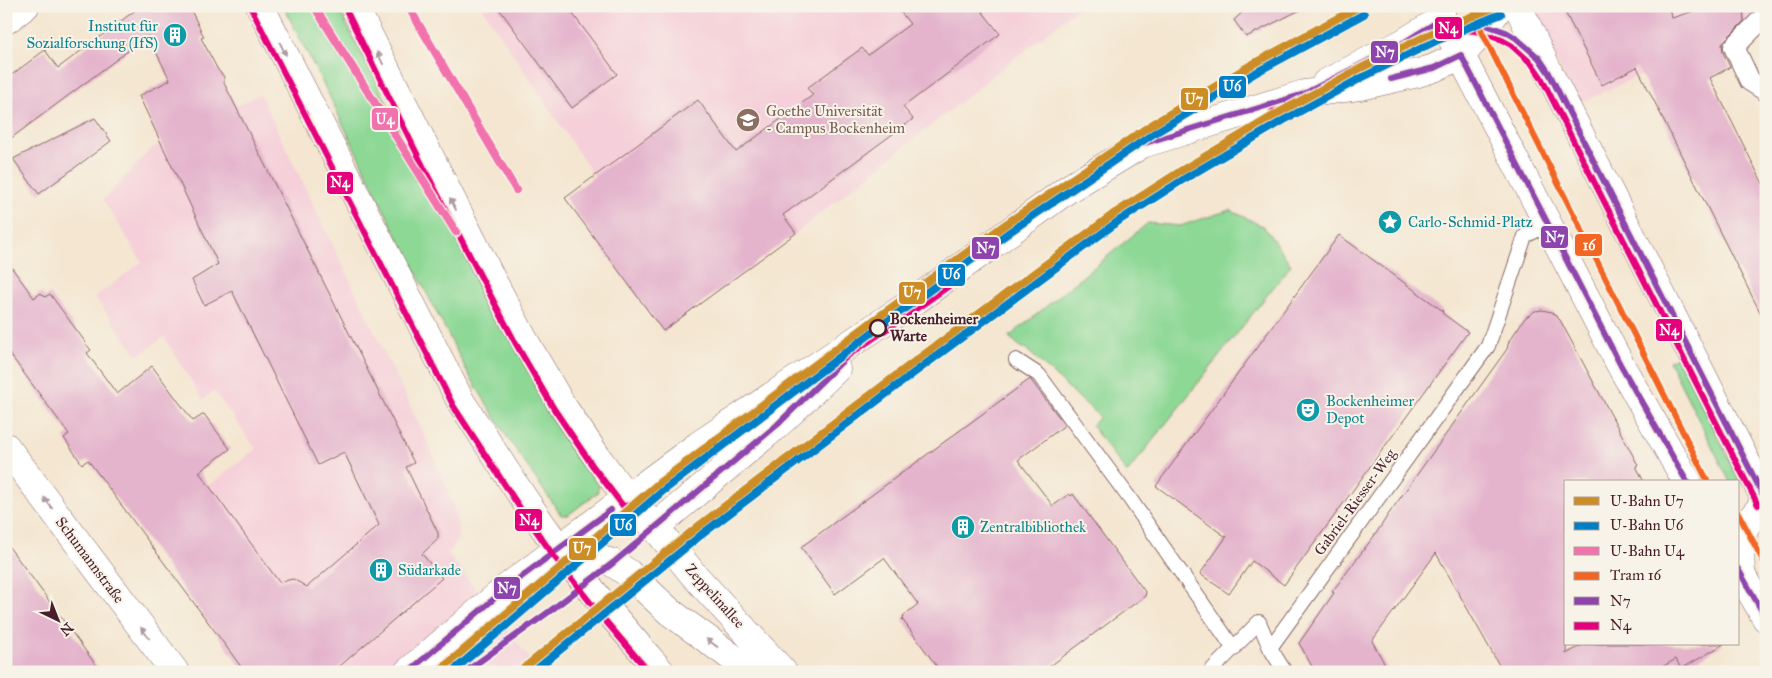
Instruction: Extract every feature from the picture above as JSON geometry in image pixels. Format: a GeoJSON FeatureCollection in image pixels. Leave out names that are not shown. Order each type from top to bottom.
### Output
{"type":"FeatureCollection","features":[{"type":"Feature","properties":{"kind":"street"},"geometry":{"type":"LineString","coordinates":[[6,20],[25,6]]}},
{"type":"Feature","properties":{"kind":"street"},"geometry":{"type":"LineString","coordinates":[[260,6],[461,402],[489,447],[559,549],[626,633],[661,672]]}},
{"type":"Feature","properties":{"kind":"street","name":"Zeppelinallee"},"geometry":{"type":"LineString","coordinates":[[354,6],[441,181],[524,340],[561,404],[627,498],[655,527],[693,574],[784,672]]}},
{"type":"Feature","properties":{"kind":"street"},"geometry":{"type":"LineString","coordinates":[[1518,6],[1549,73],[1766,501],[1745,526],[1740,547],[1740,572],[1766,618]]}},
{"type":"Feature","properties":{"kind":"street"},"geometry":{"type":"LineString","coordinates":[[1304,94],[1403,43],[1441,12],[1494,15],[1539,58],[1549,73]]}},
{"type":"Feature","properties":{"kind":"street"},"geometry":{"type":"LineString","coordinates":[[1441,12],[1461,55],[1621,366],[1686,480]]}},
{"type":"Feature","properties":{"kind":"street"},"geometry":{"type":"LineString","coordinates":[[408,672],[509,586],[699,445],[880,325],[1068,189],[1142,144],[1304,94],[1360,86],[1434,68],[1461,55],[1494,15]]}},
{"type":"Feature","properties":{"kind":"street"},"geometry":{"type":"LineString","coordinates":[[1766,15],[1734,47],[1750,82],[1766,91]]}},
{"type":"Feature","properties":{"kind":"street"},"geometry":{"type":"LineString","coordinates":[[655,527],[777,425],[880,325]]}},
{"type":"Feature","properties":{"kind":"street","name":"Schumannstraße"},"geometry":{"type":"LineString","coordinates":[[6,447],[174,672]]}},
{"type":"Feature","properties":{"kind":"street"},"geometry":{"type":"LineString","coordinates":[[559,549],[613,563],[628,573],[670,612],[752,672]]}},
{"type":"Feature","properties":{"kind":"lane","name":"Gabriel-Riesser-Weg"},"geometry":{"type":"LineString","coordinates":[[1270,648],[1488,346],[1525,236],[1549,224]]}},
{"type":"Feature","properties":{"kind":"lane"},"geometry":{"type":"LineString","coordinates":[[1016,360],[1039,375],[1130,500],[1234,649]]}},
{"type":"Feature","properties":{"kind":"lane"},"geometry":{"type":"LineString","coordinates":[[1210,672],[1259,622],[1270,648],[1285,672]]}},
{"type":"Feature","properties":{"kind":"shaded area","name":"Goethe Universität - Campus Bockenheim"},"geometry":{"type":"Polygon","coordinates":[[[481,6],[1081,6],[796,233],[663,331],[667,286],[481,6]]]}},
{"type":"Feature","properties":{"kind":"shaded area"},"geometry":{"type":"Polygon","coordinates":[[[1529,6],[1754,6],[1756,41],[1634,78],[1578,104],[1529,6]]]}},
{"type":"Feature","properties":{"kind":"shaded area"},"geometry":{"type":"Polygon","coordinates":[[[260,94],[422,430],[447,488],[457,520],[458,539],[448,554],[540,672],[245,672],[195,496],[256,449],[214,391],[203,400],[164,337],[138,356],[95,297],[142,262],[103,200],[152,148],[260,94]]]}},
{"type":"Feature","properties":{"kind":"green space"},"geometry":{"type":"Polygon","coordinates":[[[283,6],[337,6],[468,260],[517,349],[599,486],[597,493],[568,515],[561,515],[509,440],[469,375],[390,222],[328,93],[283,6]]]}},
{"type":"Feature","properties":{"kind":"green space"},"geometry":{"type":"Polygon","coordinates":[[[1230,210],[1264,227],[1291,265],[1127,473],[1092,426],[1100,417],[1025,348],[1022,348],[1009,337],[1148,223],[1180,226],[1230,210]]]}},
{"type":"Feature","properties":{"kind":"green space"},"geometry":{"type":"Polygon","coordinates":[[[1678,357],[1739,480],[1729,480],[1669,361],[1678,357]]]}},
{"type":"Feature","properties":{"kind":"building"},"geometry":{"type":"Polygon","coordinates":[[[141,6],[189,6],[204,37],[201,38],[218,70],[224,77],[224,83],[414,463],[406,467],[438,533],[438,539],[422,554],[442,578],[333,672],[245,672],[88,460],[82,464],[64,438],[69,434],[6,349],[6,260],[34,298],[41,293],[45,297],[50,294],[91,350],[87,353],[117,394],[152,366],[193,421],[204,414],[230,449],[199,472],[279,582],[293,579],[307,587],[379,525],[344,452],[318,465],[232,291],[204,305],[192,280],[218,264],[139,96],[170,80],[148,36],[6,142],[6,79],[45,50],[58,68],[141,6]]]}},
{"type":"Feature","properties":{"kind":"building"},"geometry":{"type":"Polygon","coordinates":[[[497,6],[567,6],[617,74],[572,108],[497,6]]]}},
{"type":"Feature","properties":{"kind":"building"},"geometry":{"type":"Polygon","coordinates":[[[896,6],[978,6],[1000,34],[903,107],[913,119],[783,215],[796,233],[663,331],[565,198],[698,100],[736,152],[813,95],[807,88],[862,48],[868,55],[910,24],[896,6]]]}},
{"type":"Feature","properties":{"kind":"building"},"geometry":{"type":"Polygon","coordinates":[[[1249,6],[1308,6],[1246,37],[1234,20],[1249,6]]]}},
{"type":"Feature","properties":{"kind":"building"},"geometry":{"type":"Polygon","coordinates":[[[1562,6],[1668,6],[1672,18],[1709,6],[1743,6],[1744,21],[1722,44],[1723,52],[1730,67],[1710,78],[1766,190],[1766,324],[1637,67],[1602,85],[1562,6]]]}},
{"type":"Feature","properties":{"kind":"building"},"geometry":{"type":"Polygon","coordinates":[[[95,118],[111,141],[39,194],[13,159],[95,118]]]}},
{"type":"Feature","properties":{"kind":"building","name":"Bockenheimer Depot"},"geometry":{"type":"Polygon","coordinates":[[[1339,235],[1443,311],[1442,313],[1468,332],[1284,585],[1252,561],[1229,594],[1200,574],[1227,536],[1156,486],[1339,235]]]}},
{"type":"Feature","properties":{"kind":"building"},"geometry":{"type":"Polygon","coordinates":[[[1535,311],[1552,312],[1560,320],[1638,465],[1636,466],[1643,480],[1564,480],[1564,646],[1566,646],[1566,654],[1580,646],[1721,646],[1681,669],[1676,659],[1653,672],[1503,672],[1436,553],[1372,641],[1389,672],[1315,672],[1299,643],[1334,593],[1332,592],[1507,349],[1509,341],[1525,318],[1535,311]]]}},
{"type":"Feature","properties":{"kind":"building","name":"Zentralbibliothek"},"geometry":{"type":"Polygon","coordinates":[[[1030,379],[1065,425],[1018,460],[1053,506],[1069,494],[1071,496],[1073,494],[1146,593],[1145,596],[1042,672],[941,672],[902,619],[904,618],[903,616],[918,604],[884,558],[835,594],[801,547],[1030,379]]]}},
{"type":"Feature","properties":{"kind":"building"},"geometry":{"type":"Polygon","coordinates":[[[6,543],[101,672],[18,672],[6,656],[6,543]]]}},
{"type":"Feature","properties":{"kind":"metro line","name":"U4"},"geometry":{"type":"LineString","coordinates":[[314,6],[456,232]]}},
{"type":"Feature","properties":{"kind":"metro line","name":"U4"},"geometry":{"type":"LineString","coordinates":[[408,6],[516,190]]}},
{"type":"Feature","properties":{"kind":"metro line","name":"U7"},"geometry":{"type":"LineString","coordinates":[[438,672],[659,483],[873,321],[1006,224],[1148,127],[1251,65],[1360,6]]}},
{"type":"Feature","properties":{"kind":"metro line","name":"U7"},"geometry":{"type":"LineString","coordinates":[[519,672],[696,528],[906,368],[1115,213],[1179,172],[1280,112],[1357,70],[1434,32],[1497,6]]}},
{"type":"Feature","properties":{"kind":"metro line","name":"U6"},"geometry":{"type":"LineString","coordinates":[[452,672],[664,490],[878,328],[1011,231],[1153,134],[1255,73],[1364,14]]}},
{"type":"Feature","properties":{"kind":"metro line","name":"U6"},"geometry":{"type":"LineString","coordinates":[[533,672],[701,535],[911,375],[1120,220],[1184,179],[1284,120],[1361,78],[1438,40],[1501,14]]}},
{"type":"Feature","properties":{"kind":"tram line","name":"16"},"geometry":{"type":"LineString","coordinates":[[1473,6],[1482,32],[1707,480]]}},
{"type":"Feature","properties":{"kind":"tram line","name":"16"},"geometry":{"type":"LineString","coordinates":[[1740,517],[1766,566]]}},
{"type":"Feature","properties":{"kind":"transit line","name":"N4"},"geometry":{"type":"LineString","coordinates":[[252,10],[454,407],[556,559],[649,672]]}},
{"type":"Feature","properties":{"kind":"transit line","name":"N4"},"geometry":{"type":"LineString","coordinates":[[346,10],[428,176],[516,344],[554,409],[623,506],[632,505],[949,286]]}},
{"type":"Feature","properties":{"kind":"transit line","name":"N7"},"geometry":{"type":"LineString","coordinates":[[465,672],[613,563],[777,425],[879,325],[1068,189],[1142,144],[1304,94],[1403,43],[1442,19],[1477,22],[1506,32],[1539,58],[1549,73],[1766,501]]}},
{"type":"Feature","properties":{"kind":"transit line","name":"N4"},"geometry":{"type":"LineString","coordinates":[[1272,112],[1308,102],[1407,51],[1444,28],[1475,31],[1511,45],[1532,64],[1541,77],[1758,505]]}},
{"type":"Feature","properties":{"kind":"transit line","name":"N7"},"geometry":{"type":"LineString","coordinates":[[1391,79],[1434,68],[1461,55],[1621,366],[1686,480]]}},
{"type":"Feature","properties":{"kind":"transit line","name":"N7"},"geometry":{"type":"LineString","coordinates":[[408,672],[509,586],[611,510]]}},
{"type":"Feature","properties":{"kind":"transit line","name":"N7"},"geometry":{"type":"LineString","coordinates":[[1740,572],[1766,618]]}},
{"type":"Feature","properties":{"kind":"place","name":"Institut für Sozialforschung (IfS)"},"geometry":{"type":"Point","coordinates":[175,35]}},
{"type":"Feature","properties":{"kind":"place","name":"Goethe Universität - Campus Bockenheim"},"geometry":{"type":"Point","coordinates":[748,120]}},
{"type":"Feature","properties":{"kind":"place","name":"Carlo-Schmid-Platz"},"geometry":{"type":"Point","coordinates":[1390,222]}},
{"type":"Feature","properties":{"kind":"place","name":"Bockenheimer Warte"},"geometry":{"type":"Point","coordinates":[878,328]}},
{"type":"Feature","properties":{"kind":"place","name":"Bockenheimer Depot"},"geometry":{"type":"Point","coordinates":[1308,410]}},
{"type":"Feature","properties":{"kind":"place","name":"Zentralbibliothek"},"geometry":{"type":"Point","coordinates":[963,527]}},
{"type":"Feature","properties":{"kind":"place","name":"Südarkade"},"geometry":{"type":"Point","coordinates":[381,570]}}]}
